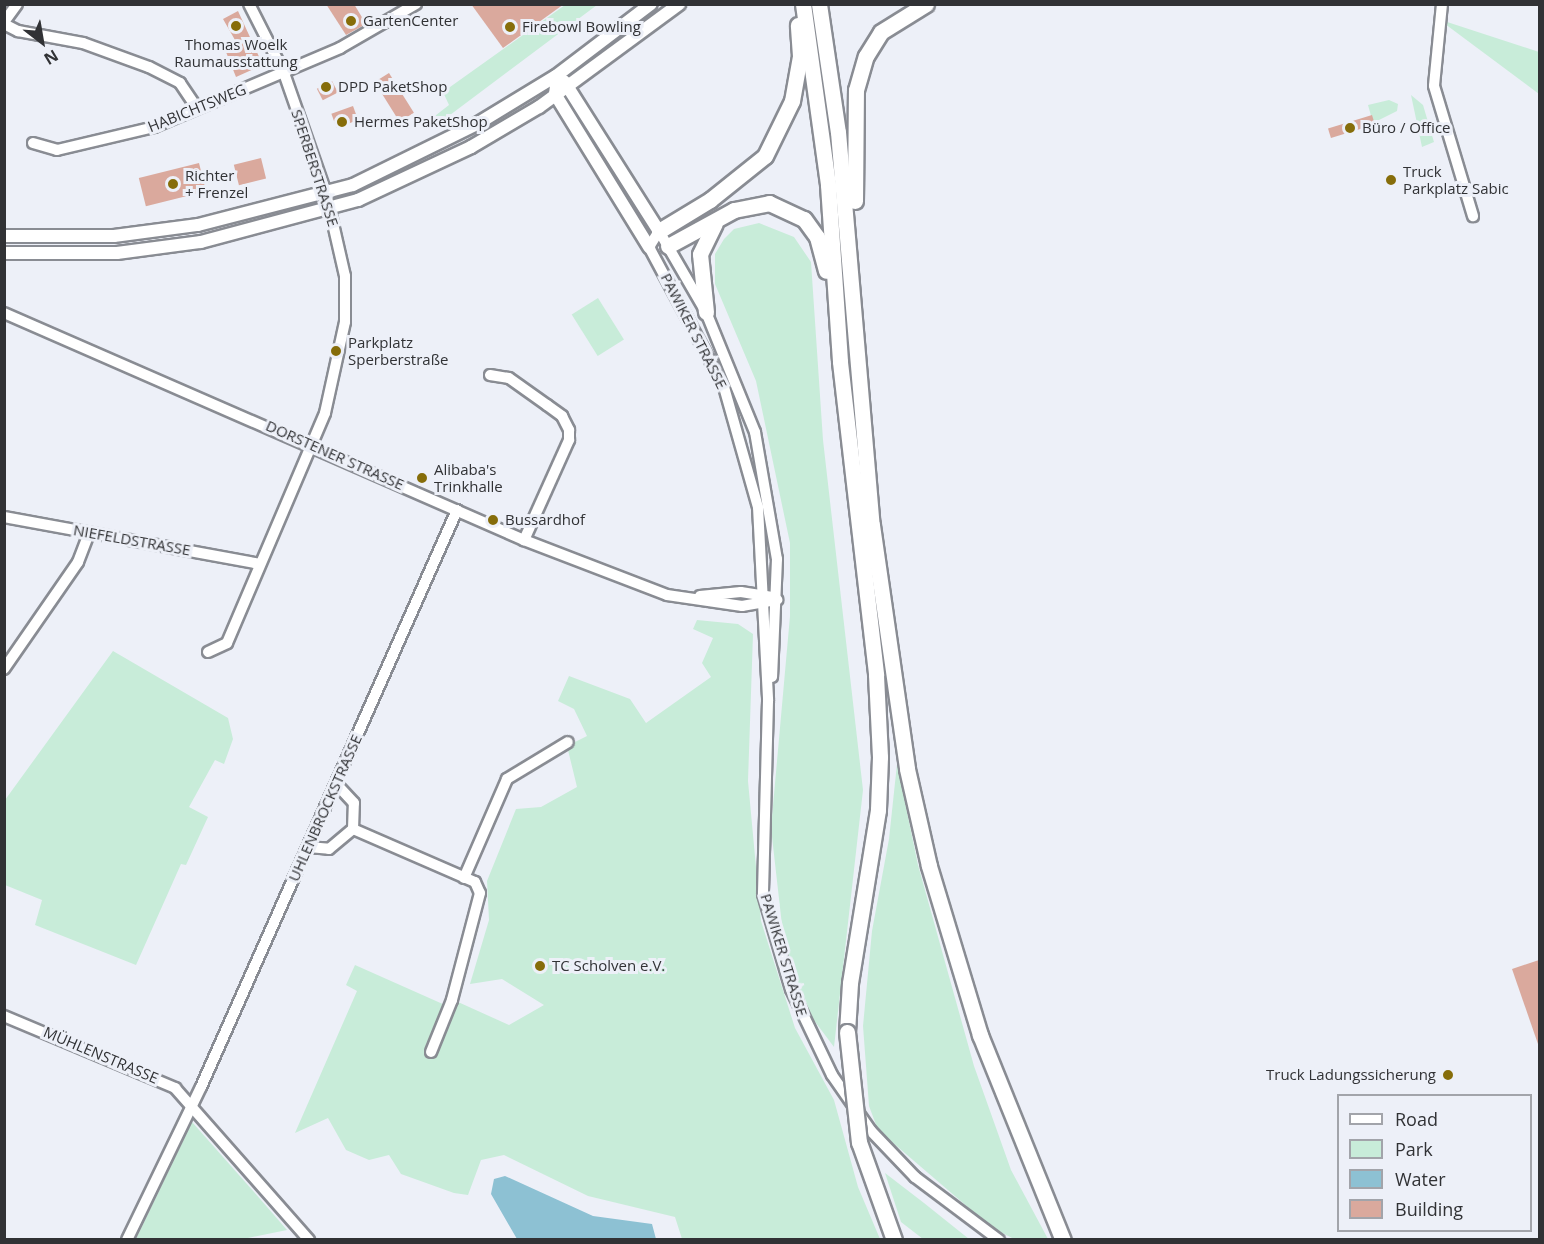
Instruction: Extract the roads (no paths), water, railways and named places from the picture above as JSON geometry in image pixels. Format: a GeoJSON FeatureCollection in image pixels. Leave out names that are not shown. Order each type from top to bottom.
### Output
{"type":"FeatureCollection","features":[{"type":"Feature","properties":{"kind":"highway"},"geometry":{"type":"LineString","coordinates":[[659,231],[742,177],[780,132],[801,56],[795,4]]}},
{"type":"Feature","properties":{"kind":"highway"},"geometry":{"type":"LineString","coordinates":[[803,4],[828,185],[840,362],[876,675],[880,757],[873,850],[850,983],[847,1032],[859,1142],[894,1239]]}},
{"type":"Feature","properties":{"kind":"highway"},"geometry":{"type":"LineString","coordinates":[[819,4],[853,279],[872,525],[906,769],[929,866],[980,1035],[1063,1239]]}},
{"type":"Feature","properties":{"kind":"highway"},"geometry":{"type":"LineString","coordinates":[[853,279],[858,266],[856,90],[866,56],[881,32],[926,4]]}},
{"type":"Feature","properties":{"kind":"highway"},"geometry":{"type":"LineString","coordinates":[[668,246],[720,217],[749,204],[768,203],[804,219],[825,259],[831,331],[840,362]]}},
{"type":"Feature","properties":{"kind":"highway"},"geometry":{"type":"LineString","coordinates":[[706,312],[700,254],[720,217]]}},
{"type":"Feature","properties":{"kind":"main road"},"geometry":{"type":"LineString","coordinates":[[4,236],[114,236],[188,227],[326,193],[440,145],[556,76],[651,4]]}},
{"type":"Feature","properties":{"kind":"main road"},"geometry":{"type":"LineString","coordinates":[[4,254],[117,253],[201,242],[331,210],[471,147],[555,94],[679,4]]}},
{"type":"Feature","properties":{"kind":"main road"},"geometry":{"type":"LineString","coordinates":[[556,76],[569,83]]}},
{"type":"Feature","properties":{"kind":"main road"},"geometry":{"type":"LineString","coordinates":[[555,94],[556,76]]}},
{"type":"Feature","properties":{"kind":"main road","name":"PAWIKER STRASSE"},"geometry":{"type":"LineString","coordinates":[[569,83],[659,231]]}},
{"type":"Feature","properties":{"kind":"main road","name":"PAWIKER STRASSE"},"geometry":{"type":"LineString","coordinates":[[555,94],[649,247]]}},
{"type":"Feature","properties":{"kind":"street"},"geometry":{"type":"LineString","coordinates":[[17,4],[4,23],[18,31],[83,43],[149,67],[180,83],[197,108]]}},
{"type":"Feature","properties":{"kind":"street","name":"SPERBERSTRASSE"},"geometry":{"type":"LineString","coordinates":[[249,4],[284,73],[326,193],[345,276],[345,322],[334,388],[310,443]]}},
{"type":"Feature","properties":{"kind":"street","name":"HABICHTSWEG"},"geometry":{"type":"LineString","coordinates":[[33,144],[57,150],[97,143],[197,108],[340,48],[416,4]]}},
{"type":"Feature","properties":{"kind":"street"},"geometry":{"type":"LineString","coordinates":[[1442,4],[1434,86],[1473,216]]}},
{"type":"Feature","properties":{"kind":"street"},"geometry":{"type":"LineString","coordinates":[[649,247],[659,231]]}},
{"type":"Feature","properties":{"kind":"street","name":"PAWIKER STRASSE"},"geometry":{"type":"LineString","coordinates":[[659,231],[706,312],[755,432],[773,524],[777,600],[768,701]]}},
{"type":"Feature","properties":{"kind":"street"},"geometry":{"type":"LineString","coordinates":[[649,247],[668,246]]}},
{"type":"Feature","properties":{"kind":"street","name":"PAWIKER STRASSE"},"geometry":{"type":"LineString","coordinates":[[649,247],[724,387],[758,507],[765,600],[768,701],[763,894],[806,1025],[871,1131],[915,1177],[999,1239]]}},
{"type":"Feature","properties":{"kind":"street","name":"DORSTENER STRASSE"},"geometry":{"type":"LineString","coordinates":[[4,313],[310,443],[524,540],[667,595],[777,600]]}},
{"type":"Feature","properties":{"kind":"street"},"geometry":{"type":"LineString","coordinates":[[490,375],[509,378],[562,416],[569,430],[569,440],[524,540]]}},
{"type":"Feature","properties":{"kind":"street"},"geometry":{"type":"LineString","coordinates":[[208,652],[227,643],[310,443]]}},
{"type":"Feature","properties":{"kind":"street","name":"UHLENBROCKSTRASSE"},"geometry":{"type":"LineString","coordinates":[[127,1239],[308,847],[457,510]]}},
{"type":"Feature","properties":{"kind":"street","name":"NIEFELDSTRASSE"},"geometry":{"type":"LineString","coordinates":[[4,517],[259,564]]}},
{"type":"Feature","properties":{"kind":"street"},"geometry":{"type":"LineString","coordinates":[[4,669],[78,562],[89,532]]}},
{"type":"Feature","properties":{"kind":"street"},"geometry":{"type":"LineString","coordinates":[[464,878],[507,779],[568,742]]}},
{"type":"Feature","properties":{"kind":"street"},"geometry":{"type":"LineString","coordinates":[[308,847],[329,849],[353,829],[354,803],[336,784]]}},
{"type":"Feature","properties":{"kind":"street"},"geometry":{"type":"LineString","coordinates":[[353,829],[475,882],[480,893],[452,1000],[431,1052]]}},
{"type":"Feature","properties":{"kind":"street","name":"MÜHLENSTRASSE"},"geometry":{"type":"LineString","coordinates":[[4,1016],[166,1083],[191,1104],[309,1239]]}},
{"type":"Feature","properties":{"kind":"water"},"geometry":{"type":"Polygon","coordinates":[[[505,1176],[593,1216],[652,1224],[656,1239],[517,1239],[491,1194],[494,1179],[505,1176]]]}},
{"type":"Feature","properties":{"kind":"place","name":"GartenCenter"},"geometry":{"type":"Point","coordinates":[351,21]}},
{"type":"Feature","properties":{"kind":"place","name":"Thomas Woelk Raumausstattung"},"geometry":{"type":"Point","coordinates":[236,26]}},
{"type":"Feature","properties":{"kind":"place","name":"Firebowl Bowling"},"geometry":{"type":"Point","coordinates":[510,27]}},
{"type":"Feature","properties":{"kind":"place","name":"DPD PaketShop"},"geometry":{"type":"Point","coordinates":[326,87]}},
{"type":"Feature","properties":{"kind":"place","name":"Hermes PaketShop"},"geometry":{"type":"Point","coordinates":[342,122]}},
{"type":"Feature","properties":{"kind":"place","name":"Büro / Office"},"geometry":{"type":"Point","coordinates":[1350,128]}},
{"type":"Feature","properties":{"kind":"place","name":"Truck Parkplatz Sabic"},"geometry":{"type":"Point","coordinates":[1391,180]}},
{"type":"Feature","properties":{"kind":"place","name":"Richter + Frenzel"},"geometry":{"type":"Point","coordinates":[173,184]}},
{"type":"Feature","properties":{"kind":"place","name":"Parkplatz Sperberstraße"},"geometry":{"type":"Point","coordinates":[336,351]}},
{"type":"Feature","properties":{"kind":"place","name":"Alibaba's Trinkhalle"},"geometry":{"type":"Point","coordinates":[422,478]}},
{"type":"Feature","properties":{"kind":"place","name":"Bussardhof"},"geometry":{"type":"Point","coordinates":[493,520]}},
{"type":"Feature","properties":{"kind":"place","name":"TC Scholven e.V."},"geometry":{"type":"Point","coordinates":[540,966]}},
{"type":"Feature","properties":{"kind":"place","name":"Truck Ladungssicherung"},"geometry":{"type":"Point","coordinates":[1448,1075]}}]}
